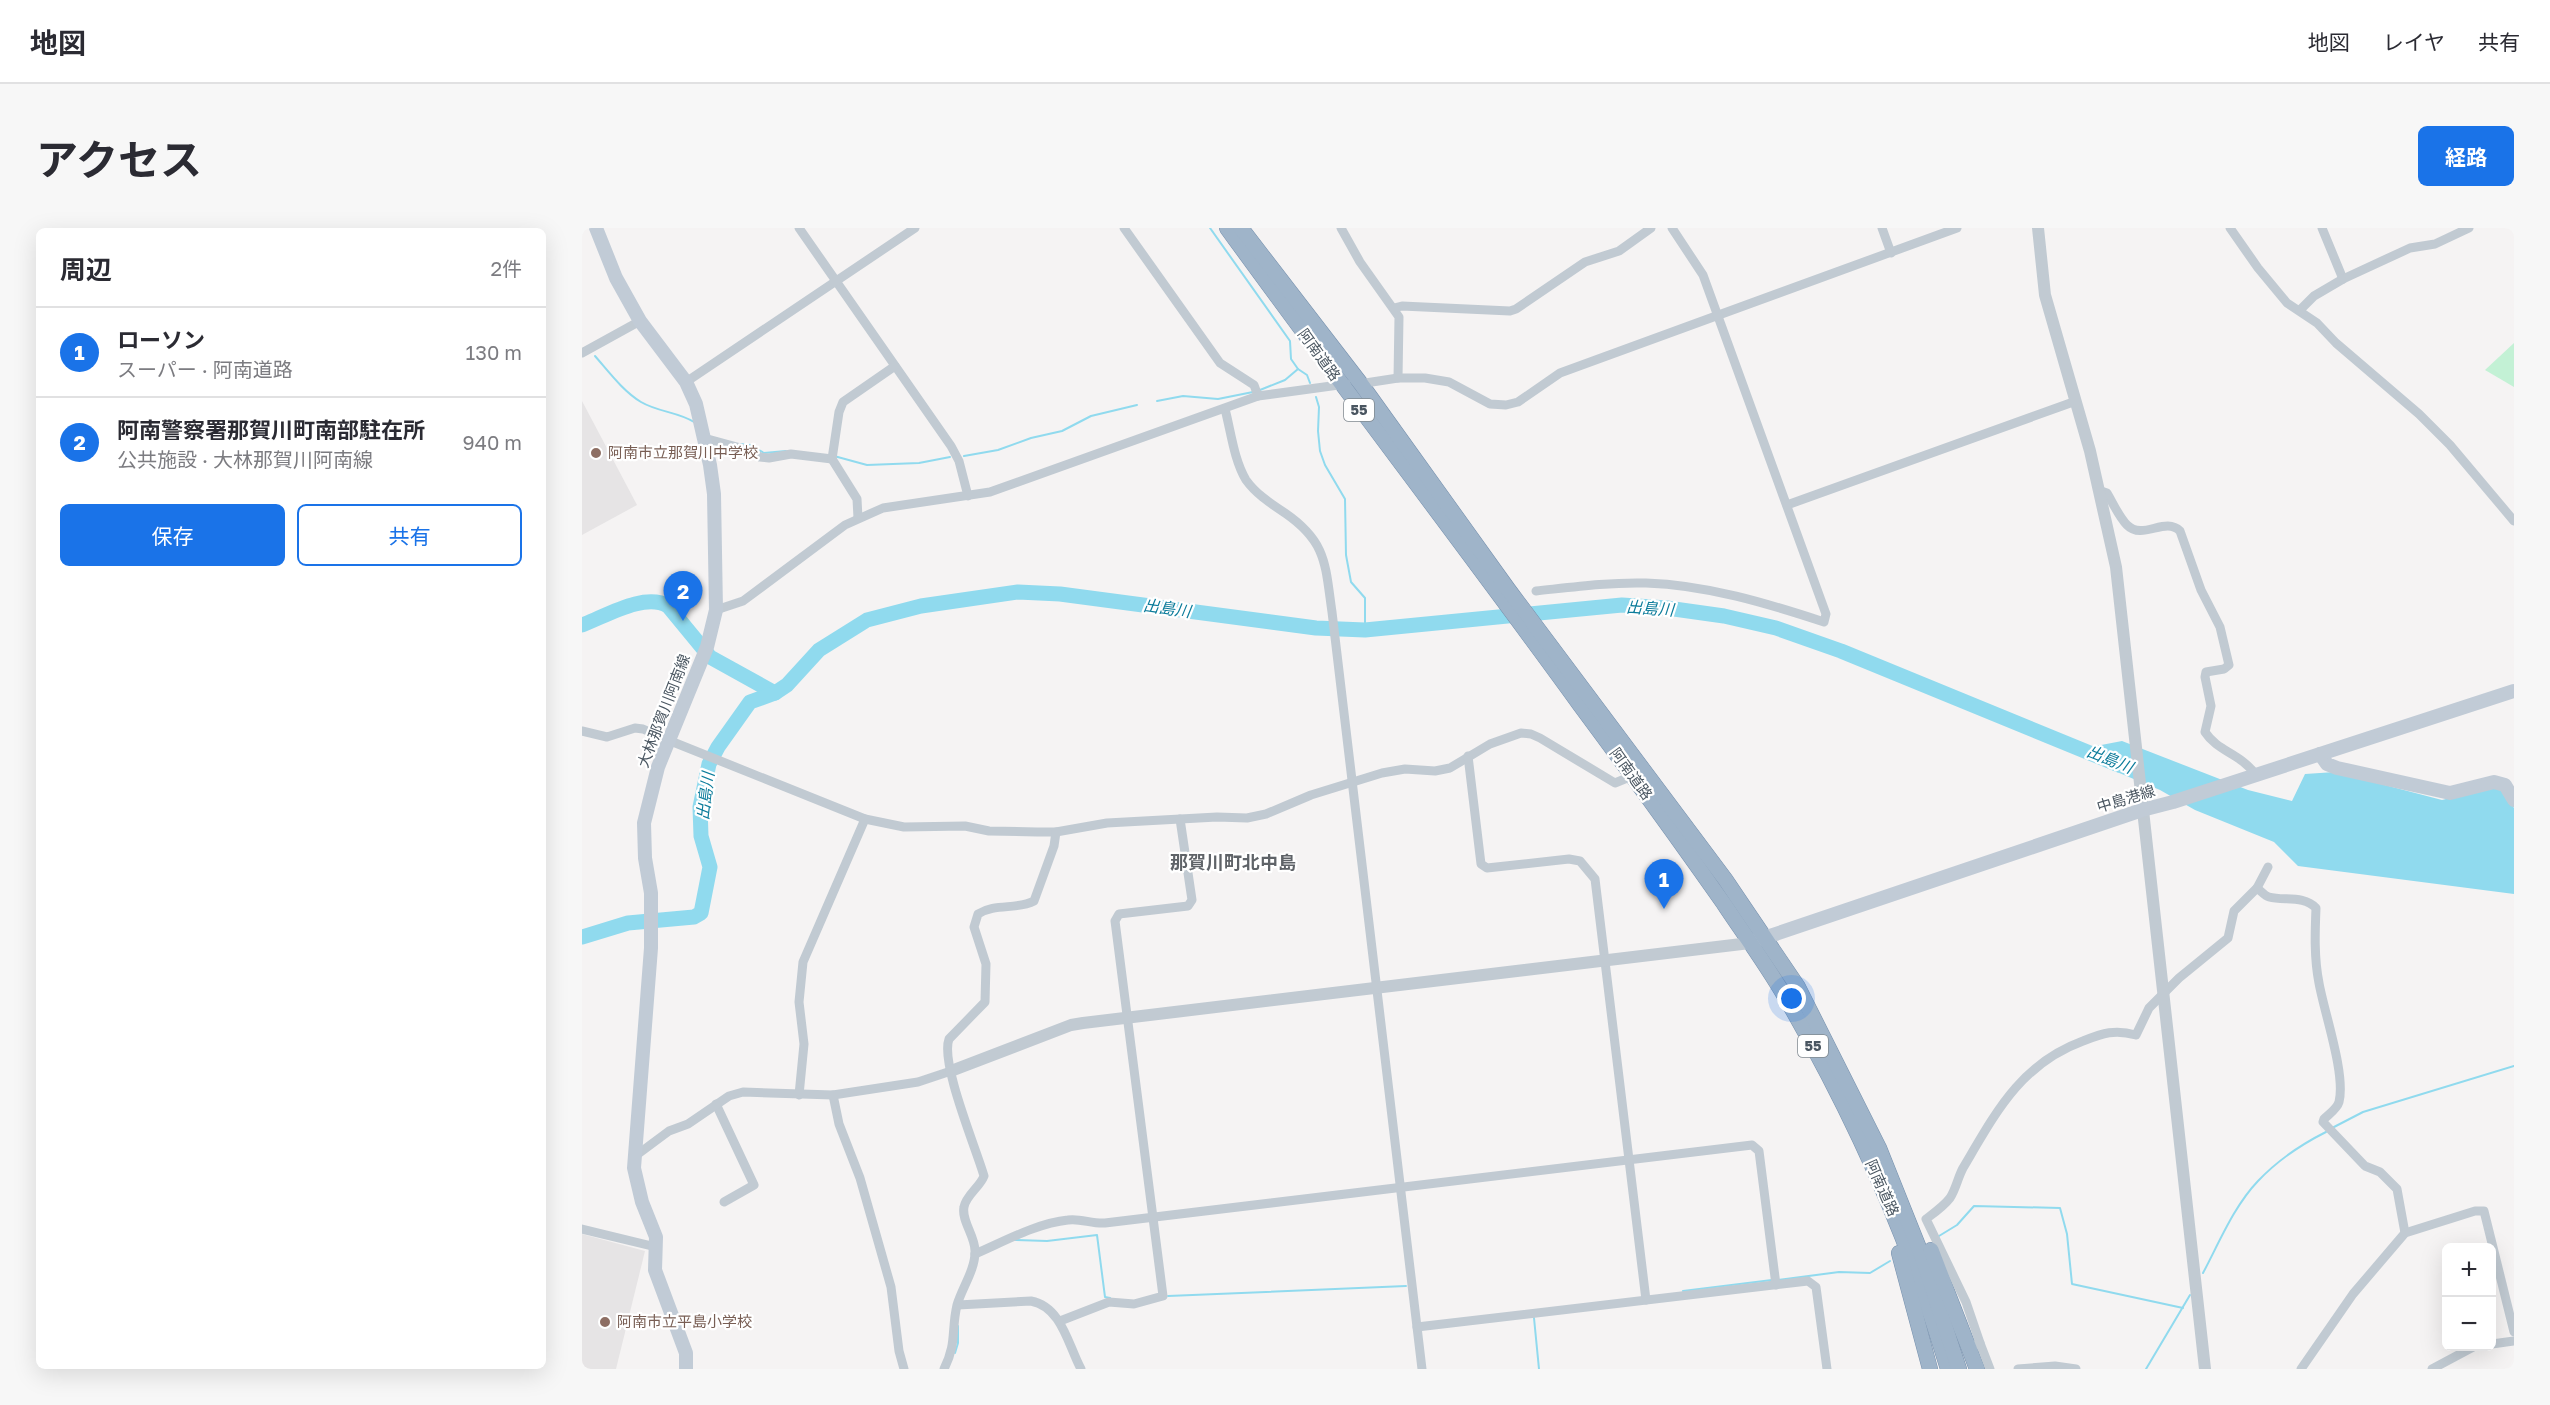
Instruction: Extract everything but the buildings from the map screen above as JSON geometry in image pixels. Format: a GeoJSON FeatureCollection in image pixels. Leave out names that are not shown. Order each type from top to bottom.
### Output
{"type":"FeatureCollection","features":[{"type":"Feature","properties":{"kind":"highway","name":"阿南道路"},"geometry":{"type":"LineString","coordinates":[[1227,228],[1341,384],[1502,589]]}},
{"type":"Feature","properties":{"kind":"highway","name":"阿南道路"},"geometry":{"type":"LineString","coordinates":[[1241,228],[1361,384],[1538,638],[1766,936],[1798,987],[1873,1151],[1959,1369]]}},
{"type":"Feature","properties":{"kind":"highway","name":"阿南道路"},"geometry":{"type":"LineString","coordinates":[[1538,638],[1783,993],[1873,1151]]}},
{"type":"Feature","properties":{"kind":"highway","name":"55"},"geometry":{"type":"LineString","coordinates":[[1873,1151],[1927,1240],[1975,1346],[1977,1369]]}},
{"type":"Feature","properties":{"kind":"highway","name":"55"},"geometry":{"type":"LineString","coordinates":[[1873,1151],[1930,1369]]}},
{"type":"Feature","properties":{"kind":"highway","name":"阿南道路"},"geometry":{"type":"LineString","coordinates":[[1916,1256],[1948,1369]]}},
{"type":"Feature","properties":{"kind":"main road","name":"大林那賀川阿南線"},"geometry":{"type":"LineString","coordinates":[[597,228],[616,278],[640,321],[686,382],[696,404],[714,494],[716,610],[704,654],[658,767],[644,823],[644,849],[651,893],[652,920],[634,1157],[635,1180],[653,1226],[656,1247],[655,1270],[686,1353],[686,1369]]}},
{"type":"Feature","properties":{"kind":"main road","name":"中島港線"},"geometry":{"type":"LineString","coordinates":[[1750,943],[2142,810],[2173,802],[2514,691]]}},
{"type":"Feature","properties":{"kind":"main road"},"geometry":{"type":"LineString","coordinates":[[2320,754],[2327,764],[2337,768],[2450,793],[2494,782],[2505,785],[2514,800]]}},
{"type":"Feature","properties":{"kind":"street"},"geometry":{"type":"LineString","coordinates":[[799,228],[959,460],[968,496]]}},
{"type":"Feature","properties":{"kind":"street"},"geometry":{"type":"LineString","coordinates":[[686,382],[915,228]]}},
{"type":"Feature","properties":{"kind":"street"},"geometry":{"type":"LineString","coordinates":[[1124,228],[1220,363],[1254,385],[1258,396]]}},
{"type":"Feature","properties":{"kind":"street"},"geometry":{"type":"LineString","coordinates":[[1341,228],[1360,262],[1399,318],[1398,378]]}},
{"type":"Feature","properties":{"kind":"street"},"geometry":{"type":"LineString","coordinates":[[1394,308],[1402,306],[1510,311],[1586,262],[1619,251],[1651,228]]}},
{"type":"Feature","properties":{"kind":"street"},"geometry":{"type":"LineString","coordinates":[[1536,591],[1591,584],[1646,584],[1693,588],[1740,596],[1824,622],[1826,615],[1824,604],[1703,274],[1672,228]]}},
{"type":"Feature","properties":{"kind":"street"},"geometry":{"type":"LineString","coordinates":[[1882,228],[1891,252]]}},
{"type":"Feature","properties":{"kind":"street"},"geometry":{"type":"LineString","coordinates":[[716,610],[743,601],[858,518],[895,506],[990,492],[1258,396],[1341,384],[1361,384],[1398,378],[1425,378],[1449,382],[1490,404],[1506,405],[1518,402],[1560,374],[1957,228]]}},
{"type":"Feature","properties":{"kind":"street"},"geometry":{"type":"LineString","coordinates":[[2038,228],[2045,295],[2101,491],[2116,567],[2205,1369]]}},
{"type":"Feature","properties":{"kind":"street"},"geometry":{"type":"LineString","coordinates":[[2229,228],[2258,268],[2288,303],[2300,310],[2419,414],[2450,445],[2514,521]]}},
{"type":"Feature","properties":{"kind":"street"},"geometry":{"type":"LineString","coordinates":[[2322,228],[2343,279]]}},
{"type":"Feature","properties":{"kind":"street"},"geometry":{"type":"LineString","coordinates":[[2300,310],[2314,296],[2343,279],[2410,248],[2435,244],[2469,228]]}},
{"type":"Feature","properties":{"kind":"street"},"geometry":{"type":"LineString","coordinates":[[582,353],[640,321]]}},
{"type":"Feature","properties":{"kind":"street"},"geometry":{"type":"LineString","coordinates":[[858,518],[857,499],[832,459],[838,412],[843,402],[895,366]]}},
{"type":"Feature","properties":{"kind":"street"},"geometry":{"type":"LineString","coordinates":[[1787,505],[2076,401]]}},
{"type":"Feature","properties":{"kind":"street"},"geometry":{"type":"LineString","coordinates":[[1225,409],[1240,468],[1247,481],[1258,494],[1302,525],[1315,539],[1323,556],[1332,612],[1422,1369]]}},
{"type":"Feature","properties":{"kind":"street"},"geometry":{"type":"LineString","coordinates":[[704,438],[748,450],[760,457],[769,458],[791,454],[832,459]]}},
{"type":"Feature","properties":{"kind":"street"},"geometry":{"type":"LineString","coordinates":[[2101,491],[2107,493],[2128,526],[2136,530],[2167,525],[2175,526],[2180,531],[2202,590],[2220,627],[2229,665],[2224,669],[2206,672],[2211,706],[2205,732],[2210,741],[2247,763],[2256,775]]}},
{"type":"Feature","properties":{"kind":"street"},"geometry":{"type":"LineString","coordinates":[[582,731],[607,737],[635,728],[643,729],[865,819],[904,827],[965,826],[989,831],[1056,832],[1107,822],[1247,818],[1266,814],[1311,795],[1352,782],[1405,769],[1435,771],[1450,768],[1490,744],[1521,733],[1531,734],[1615,783],[1632,776]]}},
{"type":"Feature","properties":{"kind":"street"},"geometry":{"type":"LineString","coordinates":[[1468,756],[1481,864],[1487,868],[1569,859],[1580,861],[1595,879],[1646,1297]]}},
{"type":"Feature","properties":{"kind":"street"},"geometry":{"type":"LineString","coordinates":[[799,1095],[804,1044],[800,1012],[802,962],[865,819]]}},
{"type":"Feature","properties":{"kind":"street"},"geometry":{"type":"LineString","coordinates":[[1060,1321],[1109,1302],[1134,1304],[1163,1296],[1115,921],[1119,914],[1188,906],[1192,900],[1180,819]]}},
{"type":"Feature","properties":{"kind":"street"},"geometry":{"type":"LineString","coordinates":[[944,1369],[955,1342],[960,1305],[975,1254],[975,1245],[963,1213],[964,1205],[984,1176],[951,1071],[947,1045],[949,1039],[985,1002],[986,964],[974,922],[978,914],[986,909],[1028,905],[1034,902],[1054,846],[1056,832]]}},
{"type":"Feature","properties":{"kind":"street"},"geometry":{"type":"LineString","coordinates":[[1990,1369],[1975,1346],[1966,1302],[1926,1219],[1950,1197],[1961,1171],[2001,1107],[2021,1080],[2041,1063],[2066,1047],[2119,1031],[2136,1035],[2149,1008],[2179,978],[2228,938],[2234,911],[2258,888],[2268,867]]}},
{"type":"Feature","properties":{"kind":"street"},"geometry":{"type":"LineString","coordinates":[[2258,888],[2268,897],[2290,898],[2312,904],[2316,908],[2315,942],[2319,983],[2333,1040],[2340,1091],[2339,1105],[2324,1119],[2324,1122],[2364,1166],[2380,1172],[2397,1189],[2405,1233]]}},
{"type":"Feature","properties":{"kind":"street"},"geometry":{"type":"LineString","coordinates":[[634,1157],[669,1131],[703,1115],[716,1104],[743,1092],[833,1095],[918,1082],[1071,1025],[1750,943]]}},
{"type":"Feature","properties":{"kind":"street"},"geometry":{"type":"LineString","coordinates":[[833,1095],[839,1125],[860,1178],[891,1287],[899,1351],[904,1369]]}},
{"type":"Feature","properties":{"kind":"street"},"geometry":{"type":"LineString","coordinates":[[716,1104],[754,1185],[724,1202]]}},
{"type":"Feature","properties":{"kind":"street"},"geometry":{"type":"LineString","coordinates":[[975,1254],[1020,1234],[1066,1220],[1093,1224],[1752,1145],[1759,1151],[1775,1282]]}},
{"type":"Feature","properties":{"kind":"street"},"geometry":{"type":"LineString","coordinates":[[2301,1369],[2353,1294],[2405,1233],[2475,1210],[2484,1211],[2514,1332]]}},
{"type":"Feature","properties":{"kind":"street"},"geometry":{"type":"LineString","coordinates":[[582,1229],[656,1247]]}},
{"type":"Feature","properties":{"kind":"street"},"geometry":{"type":"LineString","coordinates":[[1417,1327],[1646,1297],[1775,1282],[1808,1281],[1816,1287],[1827,1369]]}},
{"type":"Feature","properties":{"kind":"street"},"geometry":{"type":"LineString","coordinates":[[960,1305],[1031,1301],[1041,1303],[1060,1321],[1081,1369]]}},
{"type":"Feature","properties":{"kind":"street"},"geometry":{"type":"LineString","coordinates":[[2496,1343],[2514,1341]]}},
{"type":"Feature","properties":{"kind":"street"},"geometry":{"type":"LineString","coordinates":[[2432,1369],[2467,1351]]}},
{"type":"Feature","properties":{"kind":"street"},"geometry":{"type":"LineString","coordinates":[[2018,1369],[2055,1366],[2076,1369]]}},
{"type":"Feature","properties":{"kind":"shaded area","name":"阿南市立那賀川中学校"},"geometry":{"type":"Polygon","coordinates":[[[582,401],[637,505],[582,535],[582,401]]]}},
{"type":"Feature","properties":{"kind":"shaded area","name":"阿南市立平島小学校"},"geometry":{"type":"Polygon","coordinates":[[[582,1234],[645,1251],[616,1369],[582,1369],[582,1234]]]}},
{"type":"Feature","properties":{"kind":"green space"},"geometry":{"type":"Polygon","coordinates":[[[2514,343],[2514,387],[2485,370],[2514,343]]]}},
{"type":"Feature","properties":{"kind":"water"},"geometry":{"type":"Polygon","coordinates":[[[2122,741],[2248,790],[2292,801],[2305,774],[2335,772],[2442,800],[2494,787],[2502,790],[2514,808],[2514,894],[2298,866],[2274,842],[2195,810],[2160,790],[2105,767],[2096,746],[2122,741]]]}},
{"type":"Feature","properties":{"kind":"waterway"},"geometry":{"type":"LineString","coordinates":[[1210,228],[1290,341],[1291,359],[1298,369]]}},
{"type":"Feature","properties":{"kind":"waterway"},"geometry":{"type":"LineString","coordinates":[[595,356],[634,398],[654,408],[694,422]]}},
{"type":"Feature","properties":{"kind":"waterway"},"geometry":{"type":"LineString","coordinates":[[1260,390],[1285,380],[1298,369],[1307,375],[1310,383]]}},
{"type":"Feature","properties":{"kind":"waterway"},"geometry":{"type":"LineString","coordinates":[[1157,401],[1183,396],[1218,399],[1253,392]]}},
{"type":"Feature","properties":{"kind":"waterway"},"geometry":{"type":"LineString","coordinates":[[1316,397],[1319,407],[1320,451],[1325,465],[1345,499],[1346,555],[1351,582],[1365,598],[1365,630]]}},
{"type":"Feature","properties":{"kind":"waterway"},"geometry":{"type":"LineString","coordinates":[[964,456],[998,450],[1031,438],[1062,431],[1091,416],[1137,405]]}},
{"type":"Feature","properties":{"kind":"waterway"},"geometry":{"type":"LineString","coordinates":[[740,444],[750,445],[764,453],[786,451]]}},
{"type":"Feature","properties":{"kind":"waterway"},"geometry":{"type":"LineString","coordinates":[[834,456],[867,465],[919,463],[950,457]]}},
{"type":"Feature","properties":{"kind":"waterway","name":"出島川"},"geometry":{"type":"LineString","coordinates":[[582,937],[628,923],[694,917],[701,913],[710,867],[701,836],[700,807],[709,764],[718,747],[750,702],[775,693],[787,685],[819,650],[867,620],[921,606],[1018,592],[1060,594],[1316,628],[1365,630],[1622,605],[1667,608],[1724,616],[1776,628],[1841,651],[2119,765]]}},
{"type":"Feature","properties":{"kind":"waterway","name":"出島川"},"geometry":{"type":"LineString","coordinates":[[582,625],[637,603],[659,602],[668,606],[710,657],[775,693]]}},
{"type":"Feature","properties":{"kind":"waterway"},"geometry":{"type":"LineString","coordinates":[[2334,1127],[2363,1112],[2514,1066]]}},
{"type":"Feature","properties":{"kind":"waterway"},"geometry":{"type":"LineString","coordinates":[[2203,1273],[2234,1213],[2249,1191],[2273,1167],[2326,1132]]}},
{"type":"Feature","properties":{"kind":"waterway"},"geometry":{"type":"LineString","coordinates":[[1939,1236],[1957,1225],[1974,1206],[2060,1208],[2067,1234],[2072,1284],[2183,1308]]}},
{"type":"Feature","properties":{"kind":"waterway"},"geometry":{"type":"LineString","coordinates":[[1015,1240],[1047,1241],[1097,1235],[1105,1297],[1110,1298]]}},
{"type":"Feature","properties":{"kind":"waterway"},"geometry":{"type":"LineString","coordinates":[[1778,1280],[1839,1272],[1870,1273],[1890,1261]]}},
{"type":"Feature","properties":{"kind":"waterway"},"geometry":{"type":"LineString","coordinates":[[1683,1291],[1772,1280]]}},
{"type":"Feature","properties":{"kind":"waterway"},"geometry":{"type":"LineString","coordinates":[[1168,1296],[1406,1286]]}},
{"type":"Feature","properties":{"kind":"waterway"},"geometry":{"type":"LineString","coordinates":[[2146,1369],[2190,1295]]}},
{"type":"Feature","properties":{"kind":"waterway"},"geometry":{"type":"LineString","coordinates":[[1534,1318],[1539,1369]]}},
{"type":"Feature","properties":{"kind":"waterway"},"geometry":{"type":"LineString","coordinates":[[955,1353],[958,1343],[958,1326]]}},
{"type":"Feature","properties":{"kind":"place","name":"阿南市立那賀川中学校"},"geometry":{"type":"Point","coordinates":[596,453]}},
{"type":"Feature","properties":{"kind":"place","name":"阿南警察署那賀川町南部駐在所"},"geometry":{"type":"Point","coordinates":[683,621]}},
{"type":"Feature","properties":{"kind":"place","name":"ローソン"},"geometry":{"type":"Point","coordinates":[1664,909]}},
{"type":"Feature","properties":{"kind":"place","name":"阿南市立平島小学校"},"geometry":{"type":"Point","coordinates":[605,1322]}},
{"type":"Feature","properties":{"kind":"district","name":"那賀川町北中島"},"geometry":{"type":"Point","coordinates":[1233,863]}}]}
